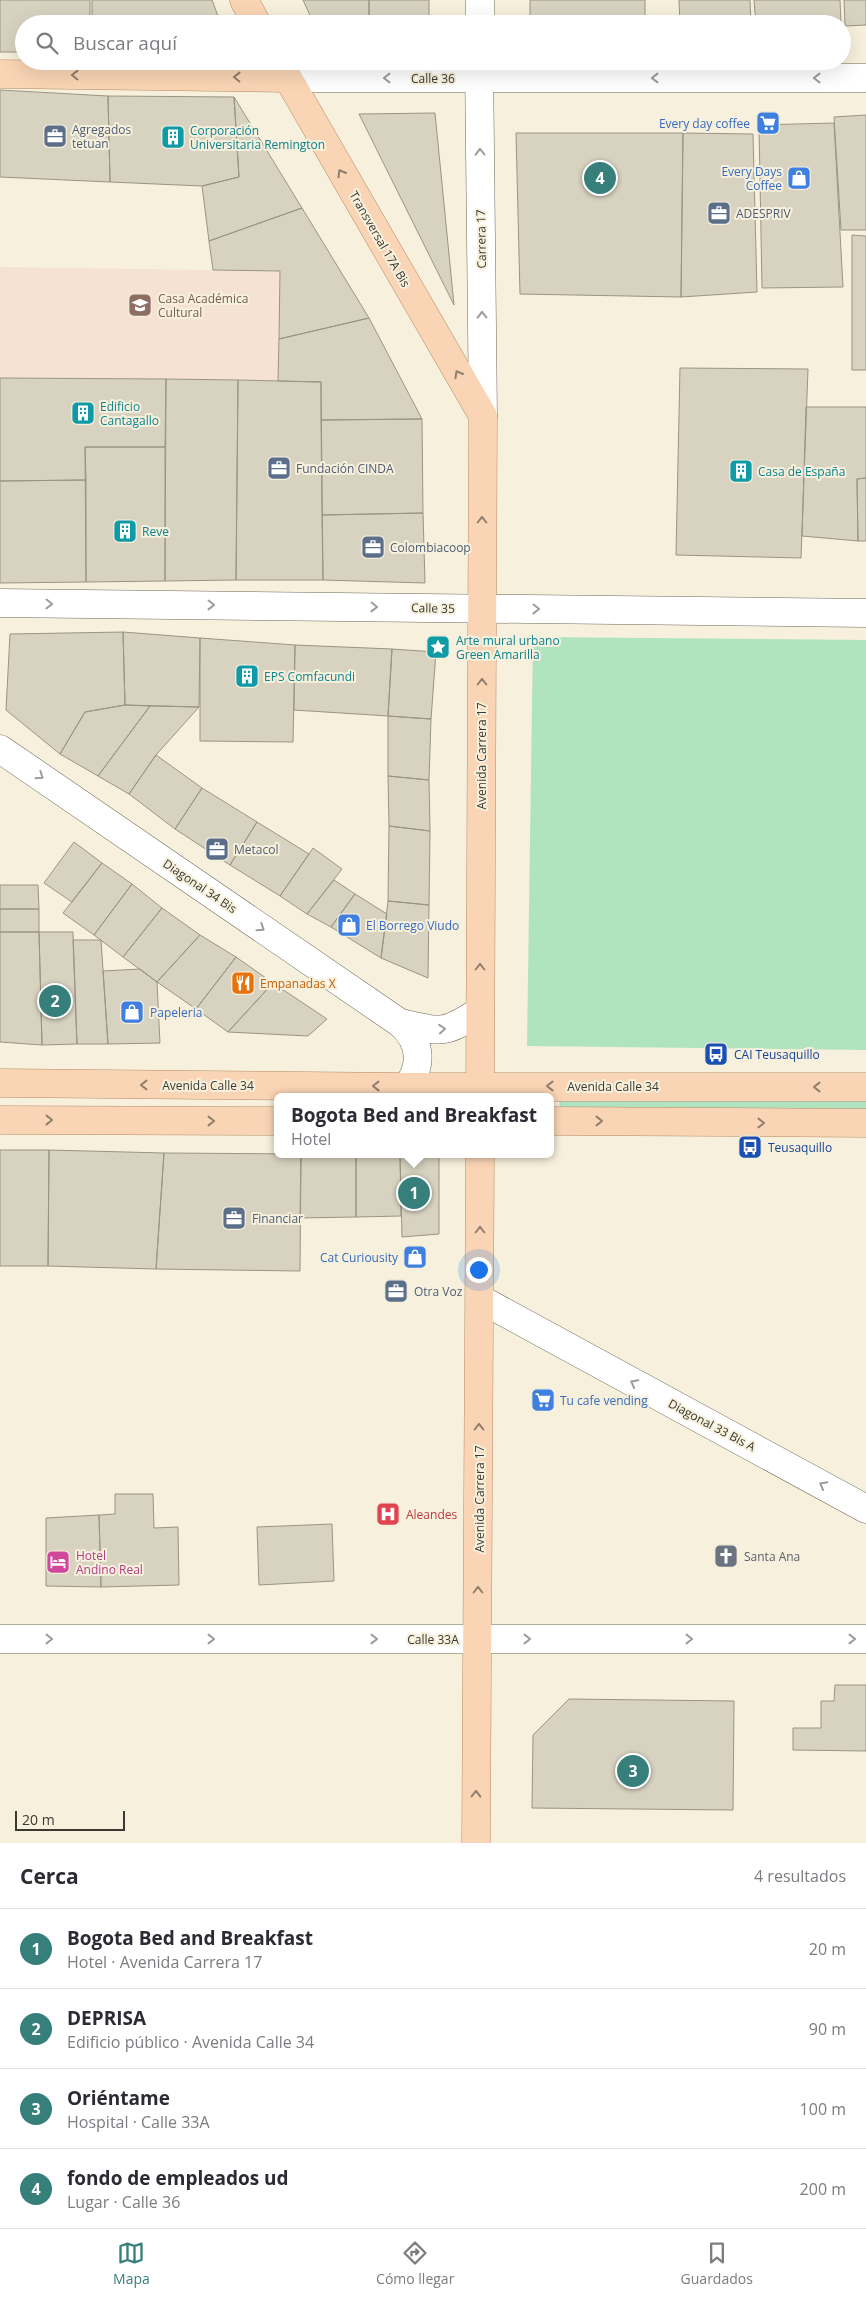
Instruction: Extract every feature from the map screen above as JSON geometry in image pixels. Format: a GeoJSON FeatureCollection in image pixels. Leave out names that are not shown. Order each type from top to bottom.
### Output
{"type":"FeatureCollection","features":[{"type":"Feature","properties":{"kind":"main road"},"geometry":{"type":"LineString","coordinates":[[244,0],[252,15]]}},
{"type":"Feature","properties":{"kind":"main road","name":"Calle 36"},"geometry":{"type":"LineString","coordinates":[[0,74],[282,70]]}},
{"type":"Feature","properties":{"kind":"main road","name":"Transversal 17A Bis"},"geometry":{"type":"LineString","coordinates":[[282,70],[483,416]]}},
{"type":"Feature","properties":{"kind":"main road","name":"Avenida Carrera 17"},"geometry":{"type":"LineString","coordinates":[[480,1091],[483,416]]}},
{"type":"Feature","properties":{"kind":"main road","name":"Avenida Calle 34"},"geometry":{"type":"LineString","coordinates":[[0,1083],[406,1087],[480,1091],[866,1087]]}},
{"type":"Feature","properties":{"kind":"main road"},"geometry":{"type":"LineString","coordinates":[[0,1120],[274,1121]]}},
{"type":"Feature","properties":{"kind":"main road"},"geometry":{"type":"LineString","coordinates":[[554,1121],[866,1123]]}},
{"type":"Feature","properties":{"kind":"main road","name":"Avenida Carrera 17"},"geometry":{"type":"LineString","coordinates":[[476,1843],[480,1158]]}},
{"type":"Feature","properties":{"kind":"street"},"geometry":{"type":"LineString","coordinates":[[480,0],[480,15]]}},
{"type":"Feature","properties":{"kind":"street","name":"Calle 36"},"geometry":{"type":"LineString","coordinates":[[282,70],[479,70],[866,78]]}},
{"type":"Feature","properties":{"kind":"street","name":"Carrera 17"},"geometry":{"type":"LineString","coordinates":[[479,70],[483,416]]}},
{"type":"Feature","properties":{"kind":"street","name":"Calle 35"},"geometry":{"type":"LineString","coordinates":[[0,603],[866,613]]}},
{"type":"Feature","properties":{"kind":"street","name":"Diagonal 34 Bis"},"geometry":{"type":"LineString","coordinates":[[0,749],[410,1031],[415,1041],[419,1058],[416,1072],[406,1087]]}},
{"type":"Feature","properties":{"kind":"street","name":"Diagonal 34 Bis"},"geometry":{"type":"LineString","coordinates":[[400,1023],[436,1030],[448,1030],[480,1011]]}},
{"type":"Feature","properties":{"kind":"street","name":"Diagonal 33 Bis A"},"geometry":{"type":"LineString","coordinates":[[480,1299],[866,1509]]}},
{"type":"Feature","properties":{"kind":"street","name":"Calle 33A"},"geometry":{"type":"LineString","coordinates":[[0,1638],[866,1639]]}},
{"type":"Feature","properties":{"kind":"shaded area","name":"Casa Académica Cultural"},"geometry":{"type":"Polygon","coordinates":[[[0,267],[280,271],[278,381],[0,378],[0,267]]]}},
{"type":"Feature","properties":{"kind":"green space"},"geometry":{"type":"Polygon","coordinates":[[[533,637],[866,640],[866,1050],[527,1046],[533,637]]]}},
{"type":"Feature","properties":{"kind":"green space"},"geometry":{"type":"Polygon","coordinates":[[[559,1095],[866,1096],[866,1112],[560,1110],[559,1095]]]}},
{"type":"Feature","properties":{"kind":"building"},"geometry":{"type":"Polygon","coordinates":[[[0,0],[90,0],[90,15],[15,15],[15,52],[0,52],[0,0]]]}},
{"type":"Feature","properties":{"kind":"building"},"geometry":{"type":"Polygon","coordinates":[[[92,0],[212,0],[218,15],[92,15],[92,0]]]}},
{"type":"Feature","properties":{"kind":"building"},"geometry":{"type":"Polygon","coordinates":[[[303,0],[369,0],[369,15],[310,15],[303,0]]]}},
{"type":"Feature","properties":{"kind":"building"},"geometry":{"type":"Polygon","coordinates":[[[369,0],[429,0],[429,15],[369,15],[369,0]]]}},
{"type":"Feature","properties":{"kind":"building"},"geometry":{"type":"Polygon","coordinates":[[[530,0],[645,0],[645,15],[530,15],[530,0]]]}},
{"type":"Feature","properties":{"kind":"building"},"geometry":{"type":"Polygon","coordinates":[[[679,0],[750,0],[751,15],[680,15],[679,0]]]}},
{"type":"Feature","properties":{"kind":"building"},"geometry":{"type":"Polygon","coordinates":[[[754,0],[840,0],[841,15],[755,15],[754,0]]]}},
{"type":"Feature","properties":{"kind":"building"},"geometry":{"type":"Polygon","coordinates":[[[844,0],[866,0],[866,25],[851,26],[851,15],[845,15],[844,0]]]}},
{"type":"Feature","properties":{"kind":"building","name":"Agregados tetuan"},"geometry":{"type":"Polygon","coordinates":[[[0,90],[108,96],[110,182],[0,177],[0,90]]]}},
{"type":"Feature","properties":{"kind":"building","name":"Corporación Universitaria Remington"},"geometry":{"type":"Polygon","coordinates":[[[108,96],[234,97],[239,177],[202,186],[110,182],[108,96]]]}},
{"type":"Feature","properties":{"kind":"building"},"geometry":{"type":"Polygon","coordinates":[[[234,97],[302,208],[209,241],[202,186],[239,177],[234,97]]]}},
{"type":"Feature","properties":{"kind":"building"},"geometry":{"type":"Polygon","coordinates":[[[435,113],[454,305],[359,114],[435,113]]]}},
{"type":"Feature","properties":{"kind":"building"},"geometry":{"type":"Polygon","coordinates":[[[866,115],[866,230],[841,230],[834,117],[866,115]]]}},
{"type":"Feature","properties":{"kind":"building","name":"Every Days Coffee"},"geometry":{"type":"Polygon","coordinates":[[[834,123],[843,287],[762,288],[759,125],[834,123]]]}},
{"type":"Feature","properties":{"kind":"building"},"geometry":{"type":"Polygon","coordinates":[[[516,133],[683,133],[681,297],[520,294],[516,133]]]}},
{"type":"Feature","properties":{"kind":"building","name":"ADESPRIV"},"geometry":{"type":"Polygon","coordinates":[[[683,133],[753,134],[757,292],[681,297],[683,133]]]}},
{"type":"Feature","properties":{"kind":"building"},"geometry":{"type":"Polygon","coordinates":[[[302,208],[369,318],[279,339],[280,271],[213,270],[209,241],[302,208]]]}},
{"type":"Feature","properties":{"kind":"building"},"geometry":{"type":"Polygon","coordinates":[[[852,235],[866,236],[866,370],[852,370],[852,235]]]}},
{"type":"Feature","properties":{"kind":"building"},"geometry":{"type":"Polygon","coordinates":[[[369,318],[422,419],[321,420],[321,382],[278,381],[279,339],[369,318]]]}},
{"type":"Feature","properties":{"kind":"building","name":"Casa de España"},"geometry":{"type":"Polygon","coordinates":[[[680,368],[808,369],[801,558],[676,555],[680,368]]]}},
{"type":"Feature","properties":{"kind":"building","name":"Edificio Cantagallo"},"geometry":{"type":"Polygon","coordinates":[[[0,378],[166,379],[165,447],[85,447],[86,480],[0,481],[0,378]]]}},
{"type":"Feature","properties":{"kind":"building"},"geometry":{"type":"Polygon","coordinates":[[[166,379],[238,380],[236,580],[165,581],[166,379]]]}},
{"type":"Feature","properties":{"kind":"building","name":"Fundación CINDA"},"geometry":{"type":"Polygon","coordinates":[[[238,380],[321,382],[323,580],[236,580],[238,380]]]}},
{"type":"Feature","properties":{"kind":"building"},"geometry":{"type":"Polygon","coordinates":[[[806,407],[866,407],[866,478],[857,479],[858,541],[802,536],[806,407]]]}},
{"type":"Feature","properties":{"kind":"building"},"geometry":{"type":"Polygon","coordinates":[[[422,419],[423,513],[322,515],[321,420],[422,419]]]}},
{"type":"Feature","properties":{"kind":"building","name":"Reve"},"geometry":{"type":"Polygon","coordinates":[[[85,447],[165,447],[165,581],[86,582],[85,447]]]}},
{"type":"Feature","properties":{"kind":"building"},"geometry":{"type":"Polygon","coordinates":[[[866,478],[866,541],[858,541],[857,479],[866,478]]]}},
{"type":"Feature","properties":{"kind":"building"},"geometry":{"type":"Polygon","coordinates":[[[86,480],[86,582],[0,583],[0,481],[86,480]]]}},
{"type":"Feature","properties":{"kind":"building","name":"Colombiacoop"},"geometry":{"type":"Polygon","coordinates":[[[423,513],[425,583],[323,580],[322,515],[423,513]]]}},
{"type":"Feature","properties":{"kind":"building"},"geometry":{"type":"Polygon","coordinates":[[[123,632],[200,638],[199,707],[125,705],[123,632]]]}},
{"type":"Feature","properties":{"kind":"building"},"geometry":{"type":"Polygon","coordinates":[[[123,632],[125,705],[85,712],[60,754],[6,710],[10,634],[123,632]]]}},
{"type":"Feature","properties":{"kind":"building","name":"EPS Comfacundi"},"geometry":{"type":"Polygon","coordinates":[[[200,638],[295,645],[293,742],[200,741],[200,638]]]}},
{"type":"Feature","properties":{"kind":"building"},"geometry":{"type":"Polygon","coordinates":[[[295,645],[392,649],[388,716],[294,710],[295,645]]]}},
{"type":"Feature","properties":{"kind":"building"},"geometry":{"type":"Polygon","coordinates":[[[392,649],[436,652],[431,719],[388,716],[392,649]]]}},
{"type":"Feature","properties":{"kind":"building"},"geometry":{"type":"Polygon","coordinates":[[[125,705],[150,706],[98,776],[60,754],[85,712],[125,705]]]}},
{"type":"Feature","properties":{"kind":"building"},"geometry":{"type":"Polygon","coordinates":[[[150,706],[199,707],[156,755],[129,794],[98,776],[150,706]]]}},
{"type":"Feature","properties":{"kind":"building"},"geometry":{"type":"Polygon","coordinates":[[[388,716],[431,719],[429,780],[388,776],[388,716]]]}},
{"type":"Feature","properties":{"kind":"building"},"geometry":{"type":"Polygon","coordinates":[[[156,755],[202,788],[175,829],[129,794],[156,755]]]}},
{"type":"Feature","properties":{"kind":"building"},"geometry":{"type":"Polygon","coordinates":[[[388,776],[429,780],[430,831],[389,826],[388,776]]]}},
{"type":"Feature","properties":{"kind":"building"},"geometry":{"type":"Polygon","coordinates":[[[202,788],[257,822],[230,865],[175,829],[202,788]]]}},
{"type":"Feature","properties":{"kind":"building"},"geometry":{"type":"Polygon","coordinates":[[[257,822],[309,854],[280,896],[230,865],[257,822]]]}},
{"type":"Feature","properties":{"kind":"building"},"geometry":{"type":"Polygon","coordinates":[[[389,826],[430,831],[429,905],[388,901],[389,826]]]}},
{"type":"Feature","properties":{"kind":"building"},"geometry":{"type":"Polygon","coordinates":[[[74,842],[102,863],[72,902],[44,883],[74,842]]]}},
{"type":"Feature","properties":{"kind":"building"},"geometry":{"type":"Polygon","coordinates":[[[313,848],[342,869],[307,914],[280,896],[313,848]]]}},
{"type":"Feature","properties":{"kind":"building"},"geometry":{"type":"Polygon","coordinates":[[[102,863],[132,884],[94,935],[63,913],[102,863]]]}},
{"type":"Feature","properties":{"kind":"building"},"geometry":{"type":"Polygon","coordinates":[[[334,880],[355,894],[331,927],[307,914],[334,880]]]}},
{"type":"Feature","properties":{"kind":"building"},"geometry":{"type":"Polygon","coordinates":[[[132,884],[162,908],[123,957],[94,935],[132,884]]]}},
{"type":"Feature","properties":{"kind":"building"},"geometry":{"type":"Polygon","coordinates":[[[0,885],[38,885],[39,909],[0,909],[0,885]]]}},
{"type":"Feature","properties":{"kind":"building"},"geometry":{"type":"Polygon","coordinates":[[[355,894],[387,914],[381,958],[331,927],[355,894]]]}},
{"type":"Feature","properties":{"kind":"building"},"geometry":{"type":"Polygon","coordinates":[[[388,901],[429,905],[428,978],[381,958],[388,901]]]}},
{"type":"Feature","properties":{"kind":"building"},"geometry":{"type":"Polygon","coordinates":[[[162,908],[200,935],[157,982],[123,957],[162,908]]]}},
{"type":"Feature","properties":{"kind":"building"},"geometry":{"type":"Polygon","coordinates":[[[0,909],[39,909],[39,932],[0,932],[0,909]]]}},
{"type":"Feature","properties":{"kind":"building"},"geometry":{"type":"Polygon","coordinates":[[[0,932],[39,932],[42,1045],[0,1042],[0,932]]]}},
{"type":"Feature","properties":{"kind":"building"},"geometry":{"type":"Polygon","coordinates":[[[39,932],[73,932],[77,1044],[42,1045],[39,932]]]}},
{"type":"Feature","properties":{"kind":"building"},"geometry":{"type":"Polygon","coordinates":[[[200,935],[236,957],[196,1009],[157,982],[200,935]]]}},
{"type":"Feature","properties":{"kind":"building"},"geometry":{"type":"Polygon","coordinates":[[[73,940],[101,940],[108,1044],[77,1044],[73,940]]]}},
{"type":"Feature","properties":{"kind":"building"},"geometry":{"type":"Polygon","coordinates":[[[236,957],[273,983],[228,1032],[196,1009],[236,957]]]}},
{"type":"Feature","properties":{"kind":"building","name":"Papeleria"},"geometry":{"type":"Polygon","coordinates":[[[140,969],[157,982],[160,1043],[108,1044],[103,971],[140,969]]]}},
{"type":"Feature","properties":{"kind":"building"},"geometry":{"type":"Polygon","coordinates":[[[273,983],[327,1019],[308,1036],[228,1032],[273,983]]]}},
{"type":"Feature","properties":{"kind":"building"},"geometry":{"type":"Polygon","coordinates":[[[0,1150],[49,1150],[48,1266],[0,1266],[0,1150]]]}},
{"type":"Feature","properties":{"kind":"building"},"geometry":{"type":"Polygon","coordinates":[[[49,1150],[164,1153],[156,1269],[48,1266],[49,1150]]]}},
{"type":"Feature","properties":{"kind":"building"},"geometry":{"type":"Polygon","coordinates":[[[164,1153],[274,1154],[274,1158],[301,1158],[300,1271],[156,1269],[164,1153]]]}},
{"type":"Feature","properties":{"kind":"building"},"geometry":{"type":"Polygon","coordinates":[[[301,1158],[356,1158],[356,1217],[300,1218],[301,1158]]]}},
{"type":"Feature","properties":{"kind":"building"},"geometry":{"type":"Polygon","coordinates":[[[356,1158],[400,1158],[401,1216],[356,1217],[356,1158]]]}},
{"type":"Feature","properties":{"kind":"building"},"geometry":{"type":"Polygon","coordinates":[[[400,1158],[439,1158],[439,1234],[402,1237],[400,1158]]]}},
{"type":"Feature","properties":{"kind":"building"},"geometry":{"type":"Polygon","coordinates":[[[115,1494],[153,1494],[154,1528],[178,1527],[179,1585],[101,1587],[99,1515],[115,1514],[115,1494]]]}},
{"type":"Feature","properties":{"kind":"building"},"geometry":{"type":"Polygon","coordinates":[[[99,1515],[101,1587],[46,1586],[46,1518],[99,1515]]]}},
{"type":"Feature","properties":{"kind":"building"},"geometry":{"type":"Polygon","coordinates":[[[332,1524],[334,1581],[259,1585],[257,1527],[332,1524]]]}},
{"type":"Feature","properties":{"kind":"building"},"geometry":{"type":"Polygon","coordinates":[[[835,1685],[866,1685],[866,1751],[793,1750],[793,1728],[821,1728],[821,1701],[834,1701],[835,1685]]]}},
{"type":"Feature","properties":{"kind":"building"},"geometry":{"type":"Polygon","coordinates":[[[569,1699],[734,1701],[733,1810],[532,1808],[533,1735],[569,1699]]]}},
{"type":"Feature","properties":{"kind":"place","name":"Every day coffee"},"geometry":{"type":"Point","coordinates":[768,123]}},
{"type":"Feature","properties":{"kind":"place","name":"Agregados tetuan"},"geometry":{"type":"Point","coordinates":[55,136]}},
{"type":"Feature","properties":{"kind":"place","name":"Corporación Universitaria Remington"},"geometry":{"type":"Point","coordinates":[173,137]}},
{"type":"Feature","properties":{"kind":"place","name":"fondo de empleados ud"},"geometry":{"type":"Point","coordinates":[600,178]}},
{"type":"Feature","properties":{"kind":"place","name":"Every Days Coffee"},"geometry":{"type":"Point","coordinates":[799,178]}},
{"type":"Feature","properties":{"kind":"place","name":"ADESPRIV"},"geometry":{"type":"Point","coordinates":[719,213]}},
{"type":"Feature","properties":{"kind":"place","name":"Casa Académica Cultural"},"geometry":{"type":"Point","coordinates":[140,305]}},
{"type":"Feature","properties":{"kind":"place","name":"Edificio Cantagallo"},"geometry":{"type":"Point","coordinates":[83,413]}},
{"type":"Feature","properties":{"kind":"place","name":"Fundación CINDA"},"geometry":{"type":"Point","coordinates":[279,468]}},
{"type":"Feature","properties":{"kind":"place","name":"Casa de España"},"geometry":{"type":"Point","coordinates":[741,471]}},
{"type":"Feature","properties":{"kind":"place","name":"Reve"},"geometry":{"type":"Point","coordinates":[125,531]}},
{"type":"Feature","properties":{"kind":"place","name":"Colombiacoop"},"geometry":{"type":"Point","coordinates":[373,547]}},
{"type":"Feature","properties":{"kind":"place","name":"Arte mural urbano Green Amarilla"},"geometry":{"type":"Point","coordinates":[438,647]}},
{"type":"Feature","properties":{"kind":"place","name":"EPS Comfacundi"},"geometry":{"type":"Point","coordinates":[247,676]}},
{"type":"Feature","properties":{"kind":"place","name":"Metacol"},"geometry":{"type":"Point","coordinates":[217,849]}},
{"type":"Feature","properties":{"kind":"place","name":"El Borrego Viudo"},"geometry":{"type":"Point","coordinates":[349,925]}},
{"type":"Feature","properties":{"kind":"place","name":"Empanadas X"},"geometry":{"type":"Point","coordinates":[243,983]}},
{"type":"Feature","properties":{"kind":"place","name":"DEPRISA"},"geometry":{"type":"Point","coordinates":[55,1001]}},
{"type":"Feature","properties":{"kind":"place","name":"Papeleria"},"geometry":{"type":"Point","coordinates":[132,1012]}},
{"type":"Feature","properties":{"kind":"place","name":"CAI Teusaquillo"},"geometry":{"type":"Point","coordinates":[716,1054]}},
{"type":"Feature","properties":{"kind":"place","name":"Teusaquillo"},"geometry":{"type":"Point","coordinates":[750,1147]}},
{"type":"Feature","properties":{"kind":"place","name":"Bogota Bed and Breakfast"},"geometry":{"type":"Point","coordinates":[414,1193]}},
{"type":"Feature","properties":{"kind":"place","name":"Financiar"},"geometry":{"type":"Point","coordinates":[234,1218]}},
{"type":"Feature","properties":{"kind":"place","name":"Cat Curiousity"},"geometry":{"type":"Point","coordinates":[415,1257]}},
{"type":"Feature","properties":{"kind":"place","name":"Otra Voz"},"geometry":{"type":"Point","coordinates":[396,1291]}},
{"type":"Feature","properties":{"kind":"place","name":"Tu cafe vending"},"geometry":{"type":"Point","coordinates":[543,1400]}},
{"type":"Feature","properties":{"kind":"place","name":"Aleandes"},"geometry":{"type":"Point","coordinates":[388,1514]}},
{"type":"Feature","properties":{"kind":"place","name":"Santa Ana"},"geometry":{"type":"Point","coordinates":[726,1556]}},
{"type":"Feature","properties":{"kind":"place","name":"Hotel Andino Real"},"geometry":{"type":"Point","coordinates":[58,1562]}},
{"type":"Feature","properties":{"kind":"place","name":"Oriéntame"},"geometry":{"type":"Point","coordinates":[633,1771]}}]}
